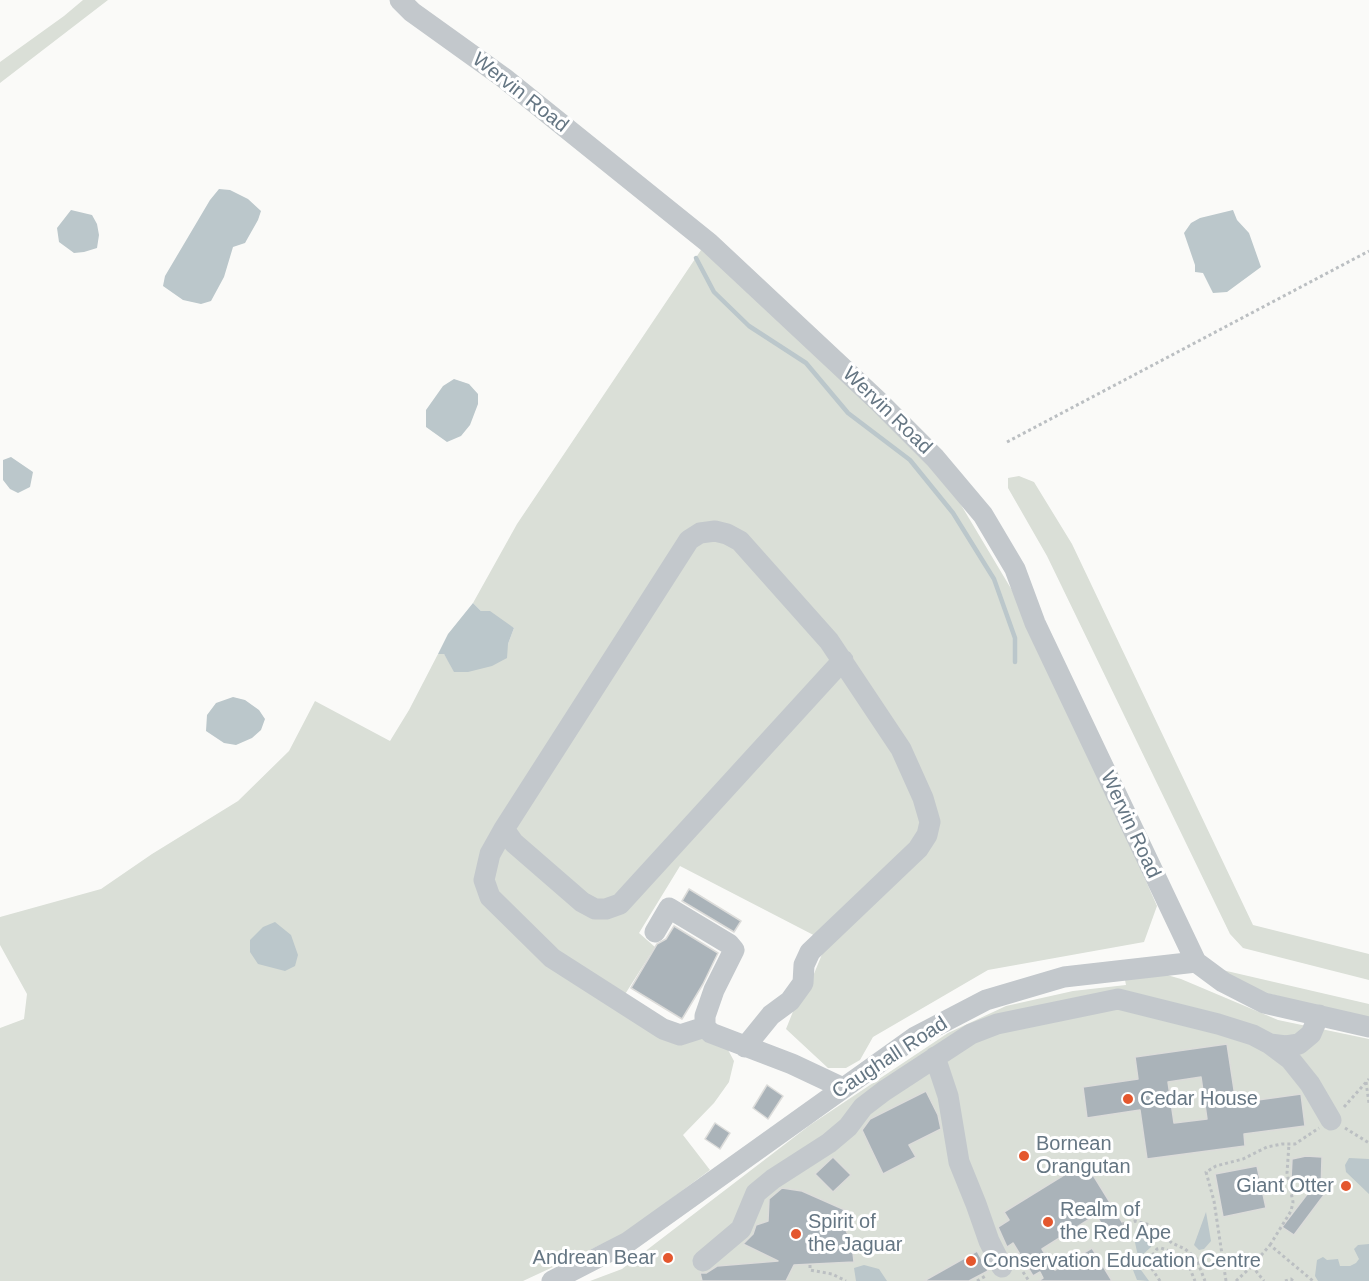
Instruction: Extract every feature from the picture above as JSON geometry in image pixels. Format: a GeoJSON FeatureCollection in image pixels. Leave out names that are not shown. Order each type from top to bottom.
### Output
{"type":"FeatureCollection","features":[{"type":"Feature","properties":{"kind":"street","name":"Wervin Road"},"geometry":{"type":"LineString","coordinates":[[400,0],[412,12],[504,78],[709,243],[879,402],[935,458],[983,515],[1015,569],[1035,623],[1196,962]]}},
{"type":"Feature","properties":{"kind":"street"},"geometry":{"type":"LineString","coordinates":[[705,1027],[680,1035],[663,1029],[552,958],[490,897],[484,880],[490,854],[504,829],[689,540],[700,533],[715,531],[740,541],[830,641],[901,749],[923,798],[930,822],[927,835],[918,849],[810,952],[804,965],[802,983],[790,1001],[771,1015],[745,1047]]}},
{"type":"Feature","properties":{"kind":"street"},"geometry":{"type":"LineString","coordinates":[[504,829],[514,843],[582,902],[595,909],[606,909],[620,904],[843,660]]}},
{"type":"Feature","properties":{"kind":"street"},"geometry":{"type":"LineString","coordinates":[[655,932],[669,908],[729,944],[734,950],[714,990],[705,1016],[705,1027],[711,1033],[792,1064],[843,1088]]}},
{"type":"Feature","properties":{"kind":"street"},"geometry":{"type":"LineString","coordinates":[[1196,962],[1223,982],[1264,1003],[1369,1027]]}},
{"type":"Feature","properties":{"kind":"street","name":"Caughall Road"},"geometry":{"type":"LineString","coordinates":[[552,1281],[628,1242],[915,1037],[986,1000],[1064,977],[1196,962]]}},
{"type":"Feature","properties":{"kind":"street"},"geometry":{"type":"LineString","coordinates":[[703,1261],[741,1229],[756,1193],[773,1179],[829,1143],[848,1127],[863,1107],[884,1091],[971,1034],[997,1024],[1118,999],[1218,1024],[1270,1044],[1286,1046],[1299,1044],[1311,1034],[1319,1015]]}},
{"type":"Feature","properties":{"kind":"street"},"geometry":{"type":"LineString","coordinates":[[1270,1044],[1290,1059],[1310,1084],[1331,1120]]}},
{"type":"Feature","properties":{"kind":"street"},"geometry":{"type":"LineString","coordinates":[[935,1057],[948,1096],[959,1162],[966,1184],[976,1204],[989,1242],[1002,1267]]}},
{"type":"Feature","properties":{"kind":"path"},"geometry":{"type":"LineString","coordinates":[[1007,442],[1369,251]]}},
{"type":"Feature","properties":{"kind":"path"},"geometry":{"type":"LineString","coordinates":[[1226,1281],[1214,1201],[1206,1172],[1216,1166],[1243,1159],[1267,1147],[1295,1144],[1331,1120],[1368,1081]]}},
{"type":"Feature","properties":{"kind":"path"},"geometry":{"type":"LineString","coordinates":[[1368,1081],[1369,1103]]}},
{"type":"Feature","properties":{"kind":"path"},"geometry":{"type":"LineString","coordinates":[[1331,1120],[1369,1143]]}},
{"type":"Feature","properties":{"kind":"path"},"geometry":{"type":"LineString","coordinates":[[1236,1281],[1270,1245],[1291,1211],[1293,1202],[1287,1173],[1289,1144]]}},
{"type":"Feature","properties":{"kind":"path"},"geometry":{"type":"LineString","coordinates":[[1122,1224],[1135,1221],[1150,1225],[1172,1243],[1185,1249],[1196,1258],[1205,1281]]}},
{"type":"Feature","properties":{"kind":"path"},"geometry":{"type":"LineString","coordinates":[[1270,1245],[1313,1281]]}},
{"type":"Feature","properties":{"kind":"path"},"geometry":{"type":"LineString","coordinates":[[1160,1281],[1150,1266],[1149,1260],[1157,1249],[1161,1248],[1167,1250],[1177,1260],[1188,1264],[1195,1281]]}},
{"type":"Feature","properties":{"kind":"path"},"geometry":{"type":"LineString","coordinates":[[810,1265],[810,1270],[832,1274],[846,1281]]}},
{"type":"Feature","properties":{"kind":"path"},"geometry":{"type":"LineString","coordinates":[[1252,1266],[1264,1281]]}},
{"type":"Feature","properties":{"kind":"path"},"geometry":{"type":"LineString","coordinates":[[1023,1272],[1029,1281]]}},
{"type":"Feature","properties":{"kind":"path"},"geometry":{"type":"LineString","coordinates":[[1285,1281],[1291,1279],[1293,1281]]}},
{"type":"Feature","properties":{"kind":"shaded area"},"geometry":{"type":"Polygon","coordinates":[[[83,0],[108,0],[0,83],[0,62],[83,0]]]}},
{"type":"Feature","properties":{"kind":"shaded area"},"geometry":{"type":"Polygon","coordinates":[[[219,189],[230,190],[248,199],[261,211],[245,243],[233,247],[224,277],[211,301],[201,304],[183,300],[163,286],[165,276],[210,200],[219,189]]]}},
{"type":"Feature","properties":{"kind":"shaded area"},"geometry":{"type":"Polygon","coordinates":[[[71,210],[92,215],[99,235],[97,248],[74,253],[59,242],[57,228],[71,210]]]}},
{"type":"Feature","properties":{"kind":"shaded area"},"geometry":{"type":"Polygon","coordinates":[[[1233,210],[1237,220],[1249,233],[1261,267],[1227,292],[1213,293],[1203,273],[1195,272],[1195,265],[1184,233],[1191,223],[1200,218],[1233,210]]]}},
{"type":"Feature","properties":{"kind":"shaded area"},"geometry":{"type":"Polygon","coordinates":[[[703,247],[930,453],[1028,617],[1157,906],[1144,942],[988,970],[873,1037],[860,1060],[846,1068],[828,1068],[786,1029],[800,994],[809,986],[827,942],[680,866],[639,933],[655,947],[622,999],[727,1048],[734,1061],[729,1082],[714,1103],[683,1135],[710,1170],[624,1234],[523,1281],[0,1281],[0,1028],[24,1019],[27,994],[0,945],[0,917],[101,889],[152,854],[238,801],[289,751],[315,701],[390,741],[438,654],[444,654],[448,660],[508,644],[514,628],[481,611],[473,603],[517,524],[703,247]]]}},
{"type":"Feature","properties":{"kind":"shaded area"},"geometry":{"type":"Polygon","coordinates":[[[454,379],[469,384],[478,394],[478,404],[470,425],[461,436],[447,442],[426,427],[426,410],[443,386],[454,379]]]}},
{"type":"Feature","properties":{"kind":"shaded area"},"geometry":{"type":"Polygon","coordinates":[[[11,457],[33,472],[30,487],[18,493],[10,489],[3,480],[3,460],[11,457]]]}},
{"type":"Feature","properties":{"kind":"shaded area"},"geometry":{"type":"Polygon","coordinates":[[[1019,476],[1034,482],[1072,544],[1253,925],[1369,954],[1369,980],[1243,948],[1230,934],[1047,556],[1008,488],[1008,478],[1019,476]]]}},
{"type":"Feature","properties":{"kind":"shaded area"},"geometry":{"type":"Polygon","coordinates":[[[473,603],[481,611],[490,611],[514,628],[508,644],[507,658],[492,666],[468,672],[454,672],[444,654],[438,654],[448,634],[473,603]]]}},
{"type":"Feature","properties":{"kind":"shaded area"},"geometry":{"type":"Polygon","coordinates":[[[233,697],[245,700],[259,710],[265,719],[261,730],[252,738],[236,745],[224,743],[206,731],[207,715],[216,703],[233,697]]]}},
{"type":"Feature","properties":{"kind":"shaded area"},"geometry":{"type":"Polygon","coordinates":[[[275,922],[291,935],[298,955],[295,966],[285,971],[258,964],[250,952],[250,940],[263,927],[275,922]]]}},
{"type":"Feature","properties":{"kind":"shaded area"},"geometry":{"type":"Polygon","coordinates":[[[1218,969],[1369,1004],[1369,1019],[1266,993],[1218,969]]]}},
{"type":"Feature","properties":{"kind":"shaded area"},"geometry":{"type":"Polygon","coordinates":[[[1160,973],[1181,979],[1278,1020],[1369,1039],[1369,1281],[590,1281],[622,1269],[810,1125],[948,1033],[1006,1006],[1073,991],[1126,985],[1125,980],[1160,973]]]}},
{"type":"Feature","properties":{"kind":"shaded area"},"geometry":{"type":"Polygon","coordinates":[[[1349,1158],[1369,1159],[1369,1194],[1346,1172],[1345,1165],[1349,1158]]]}},
{"type":"Feature","properties":{"kind":"shaded area"},"geometry":{"type":"Polygon","coordinates":[[[1206,1212],[1211,1241],[1204,1249],[1199,1250],[1194,1245],[1206,1212]]]}},
{"type":"Feature","properties":{"kind":"shaded area"},"geometry":{"type":"Polygon","coordinates":[[[1139,1234],[1151,1243],[1151,1247],[1139,1258],[1141,1270],[1149,1281],[1137,1280],[1133,1270],[1132,1263],[1138,1256],[1134,1238],[1139,1234]]]}},
{"type":"Feature","properties":{"kind":"shaded area"},"geometry":{"type":"Polygon","coordinates":[[[1369,1244],[1369,1281],[1318,1281],[1315,1276],[1317,1260],[1323,1257],[1327,1260],[1338,1259],[1340,1266],[1350,1266],[1359,1259],[1354,1249],[1358,1245],[1369,1244]]]}},
{"type":"Feature","properties":{"kind":"shaded area"},"geometry":{"type":"Polygon","coordinates":[[[864,1265],[879,1269],[887,1281],[856,1281],[854,1268],[864,1265]]]}},
{"type":"Feature","properties":{"kind":"building"},"geometry":{"type":"Polygon","coordinates":[[[689,889],[741,921],[734,932],[682,901],[689,889]]]}},
{"type":"Feature","properties":{"kind":"building"},"geometry":{"type":"Polygon","coordinates":[[[674,926],[718,953],[682,1019],[631,988],[657,944],[666,939],[674,926]]]}},
{"type":"Feature","properties":{"kind":"building","name":"Cedar House"},"geometry":{"type":"Polygon","coordinates":[[[1227,1044],[1236,1103],[1301,1094],[1305,1126],[1244,1134],[1245,1146],[1147,1159],[1140,1110],[1087,1118],[1083,1087],[1138,1079],[1135,1057],[1227,1044]],[[1201,1077],[1168,1082],[1174,1123],[1207,1119],[1201,1077]]]}},
{"type":"Feature","properties":{"kind":"building"},"geometry":{"type":"Polygon","coordinates":[[[767,1085],[783,1096],[768,1119],[753,1108],[767,1085]]]}},
{"type":"Feature","properties":{"kind":"building"},"geometry":{"type":"Polygon","coordinates":[[[926,1091],[938,1115],[941,1129],[909,1145],[916,1157],[883,1174],[862,1130],[870,1119],[926,1091]]]}},
{"type":"Feature","properties":{"kind":"building"},"geometry":{"type":"Polygon","coordinates":[[[715,1123],[730,1133],[720,1149],[705,1139],[715,1123]]]}},
{"type":"Feature","properties":{"kind":"building"},"geometry":{"type":"Polygon","coordinates":[[[1306,1156],[1322,1157],[1321,1192],[1324,1195],[1294,1235],[1282,1227],[1318,1180],[1291,1179],[1292,1159],[1306,1156]]]}},
{"type":"Feature","properties":{"kind":"building"},"geometry":{"type":"Polygon","coordinates":[[[833,1157],[851,1175],[833,1192],[815,1174],[833,1157]]]}},
{"type":"Feature","properties":{"kind":"building","name":"Realm of the Red Ape"},"geometry":{"type":"Polygon","coordinates":[[[1085,1162],[1127,1230],[1111,1240],[1096,1215],[1042,1249],[1055,1270],[1092,1248],[1112,1281],[1038,1281],[1043,1278],[1040,1272],[1033,1276],[1013,1243],[1007,1247],[998,1227],[1009,1220],[1004,1212],[1085,1162]]]}},
{"type":"Feature","properties":{"kind":"building"},"geometry":{"type":"Polygon","coordinates":[[[1257,1166],[1266,1208],[1223,1217],[1215,1174],[1257,1166]]]}},
{"type":"Feature","properties":{"kind":"building","name":"Spirit of the Jaguar"},"geometry":{"type":"Polygon","coordinates":[[[782,1188],[802,1191],[845,1210],[839,1216],[852,1243],[854,1262],[794,1265],[786,1281],[702,1281],[700,1273],[706,1273],[717,1266],[778,1261],[743,1244],[753,1234],[756,1225],[768,1221],[769,1199],[782,1188]]]}},
{"type":"Feature","properties":{"kind":"building","name":"Conservation Education Centre"},"geometry":{"type":"Polygon","coordinates":[[[977,1251],[988,1271],[969,1281],[924,1281],[977,1251]]]}},
{"type":"Feature","properties":{"kind":"waterway"},"geometry":{"type":"LineString","coordinates":[[696,258],[714,292],[749,326],[806,363],[848,413],[910,460],[953,513],[994,579],[1015,638],[1015,662]]}},
{"type":"Feature","properties":{"kind":"place","name":"Cedar House"},"geometry":{"type":"Point","coordinates":[1128,1099]}},
{"type":"Feature","properties":{"kind":"place","name":"Bornean Orangutan"},"geometry":{"type":"Point","coordinates":[1024,1156]}},
{"type":"Feature","properties":{"kind":"place","name":"Giant Otter"},"geometry":{"type":"Point","coordinates":[1346,1186]}},
{"type":"Feature","properties":{"kind":"place","name":"Realm of the Red Ape"},"geometry":{"type":"Point","coordinates":[1048,1222]}},
{"type":"Feature","properties":{"kind":"place","name":"Spirit of the Jaguar"},"geometry":{"type":"Point","coordinates":[796,1234]}},
{"type":"Feature","properties":{"kind":"place","name":"Andrean Bear"},"geometry":{"type":"Point","coordinates":[668,1258]}},
{"type":"Feature","properties":{"kind":"place","name":"Conservation Education Centre"},"geometry":{"type":"Point","coordinates":[971,1261]}}]}
